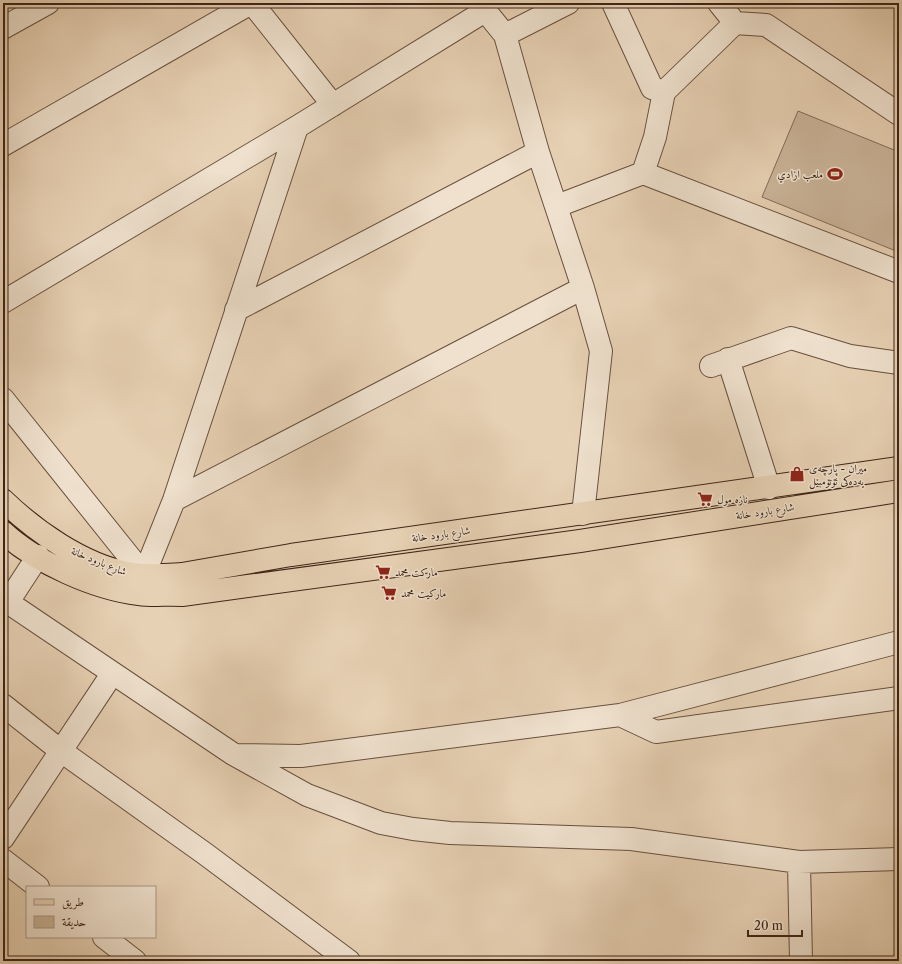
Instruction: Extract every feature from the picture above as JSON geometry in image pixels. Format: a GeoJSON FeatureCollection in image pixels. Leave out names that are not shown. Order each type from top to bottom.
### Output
{"type":"FeatureCollection","features":[{"type":"Feature","properties":{"kind":"main road","name":"شارع بارود خانة"},"geometry":{"type":"LineString","coordinates":[[3,500],[22,518],[51,539],[81,556],[126,573],[144,576],[182,574],[291,555],[769,488],[899,468]]}},
{"type":"Feature","properties":{"kind":"main road","name":"شارع بارود خانة"},"geometry":{"type":"LineString","coordinates":[[3,532],[38,556],[72,575],[104,587],[139,594],[182,595],[580,541],[899,490]]}},
{"type":"Feature","properties":{"kind":"main road"},"geometry":{"type":"LineString","coordinates":[[290,581],[291,555]]}},
{"type":"Feature","properties":{"kind":"street"},"geometry":{"type":"LineString","coordinates":[[3,28],[48,3]]}},
{"type":"Feature","properties":{"kind":"street"},"geometry":{"type":"LineString","coordinates":[[3,145],[252,3],[333,105]]}},
{"type":"Feature","properties":{"kind":"street"},"geometry":{"type":"LineString","coordinates":[[505,35],[568,3]]}},
{"type":"Feature","properties":{"kind":"street"},"geometry":{"type":"LineString","coordinates":[[613,3],[652,88],[664,92]]}},
{"type":"Feature","properties":{"kind":"street"},"geometry":{"type":"LineString","coordinates":[[719,3],[734,23]]}},
{"type":"Feature","properties":{"kind":"street"},"geometry":{"type":"LineString","coordinates":[[3,302],[333,105],[482,7],[505,35],[538,152],[583,288],[601,351],[583,514]]}},
{"type":"Feature","properties":{"kind":"street"},"geometry":{"type":"LineString","coordinates":[[643,173],[655,137],[664,92],[734,23],[766,25],[899,114]]}},
{"type":"Feature","properties":{"kind":"street"},"geometry":{"type":"LineString","coordinates":[[3,399],[144,576],[174,500],[297,127]]}},
{"type":"Feature","properties":{"kind":"street"},"geometry":{"type":"LineString","coordinates":[[236,310],[538,152]]}},
{"type":"Feature","properties":{"kind":"street"},"geometry":{"type":"LineString","coordinates":[[557,206],[643,173],[899,272]]}},
{"type":"Feature","properties":{"kind":"street"},"geometry":{"type":"LineString","coordinates":[[174,500],[583,288]]}},
{"type":"Feature","properties":{"kind":"street"},"geometry":{"type":"LineString","coordinates":[[769,488],[719,363],[791,338],[857,358],[899,363]]}},
{"type":"Feature","properties":{"kind":"street"},"geometry":{"type":"LineString","coordinates":[[38,556],[6,600],[112,674],[233,754],[321,800],[381,823],[413,829],[450,833],[631,839],[799,862],[899,859]]}},
{"type":"Feature","properties":{"kind":"street"},"geometry":{"type":"LineString","coordinates":[[233,754],[301,756],[620,715],[899,642]]}},
{"type":"Feature","properties":{"kind":"street"},"geometry":{"type":"LineString","coordinates":[[3,838],[112,674]]}},
{"type":"Feature","properties":{"kind":"street"},"geometry":{"type":"LineString","coordinates":[[620,715],[656,732],[899,698]]}},
{"type":"Feature","properties":{"kind":"street"},"geometry":{"type":"LineString","coordinates":[[3,705],[60,751],[204,853],[349,961]]}},
{"type":"Feature","properties":{"kind":"street"},"geometry":{"type":"LineString","coordinates":[[3,860],[37,886]]}},
{"type":"Feature","properties":{"kind":"street"},"geometry":{"type":"LineString","coordinates":[[799,862],[800,961]]}},
{"type":"Feature","properties":{"kind":"street"},"geometry":{"type":"LineString","coordinates":[[105,938],[135,961]]}},
{"type":"Feature","properties":{"kind":"green space","name":"ملعب ازادي"},"geometry":{"type":"Polygon","coordinates":[[[798,111],[899,152],[899,243],[896,251],[762,197],[798,111]]]}},
{"type":"Feature","properties":{"kind":"place","name":"ملعب ازادي"},"geometry":{"type":"Point","coordinates":[835,174]}},
{"type":"Feature","properties":{"kind":"place","name":"میران - پارچەی یەدەکی ئۆتۆمبێل"},"geometry":{"type":"Point","coordinates":[797,474]}},
{"type":"Feature","properties":{"kind":"place","name":"نازه مول"},"geometry":{"type":"Point","coordinates":[705,499]}},
{"type":"Feature","properties":{"kind":"place","name":"ماركت محمد"},"geometry":{"type":"Point","coordinates":[383,572]}},
{"type":"Feature","properties":{"kind":"place","name":"ماركيت محمد"},"geometry":{"type":"Point","coordinates":[389,593]}}]}
